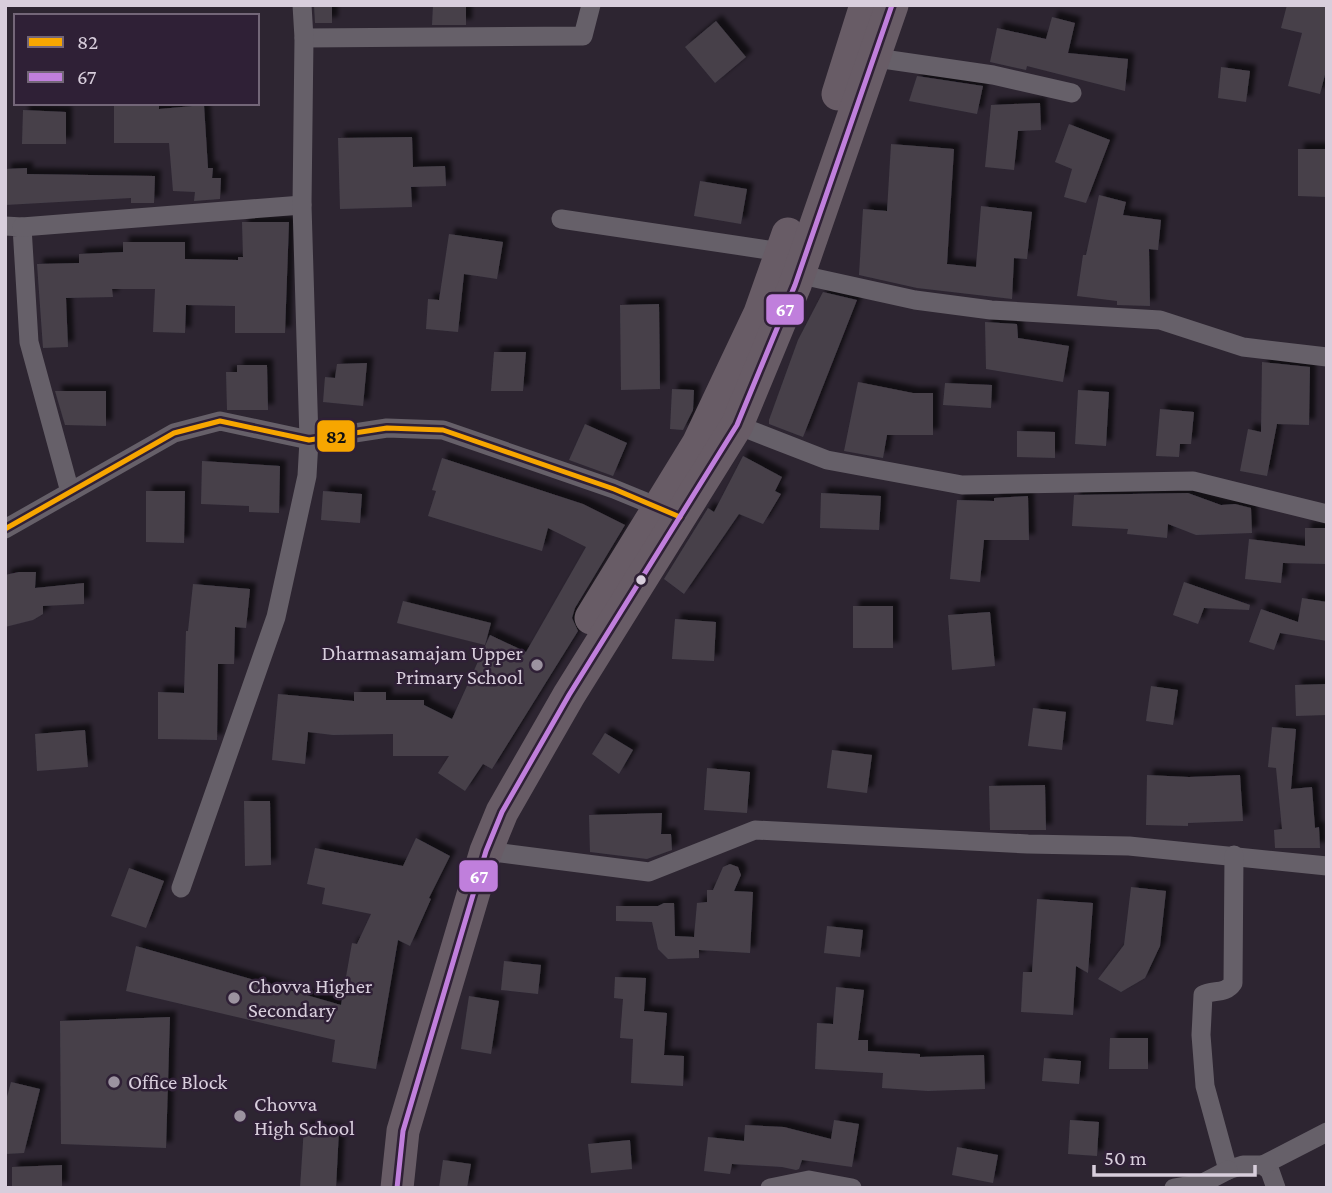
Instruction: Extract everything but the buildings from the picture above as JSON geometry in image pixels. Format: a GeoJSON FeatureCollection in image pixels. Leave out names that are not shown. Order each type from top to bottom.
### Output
{"type":"FeatureCollection","features":[{"type":"Feature","properties":{"kind":"highway"},"geometry":{"type":"LineString","coordinates":[[397,1188],[403,1131],[400,1077],[449,895],[471,834],[512,752],[669,512],[737,425],[790,263],[866,5]]}},
{"type":"Feature","properties":{"kind":"highway"},"geometry":{"type":"LineString","coordinates":[[403,1131],[485,851],[502,812],[669,512],[760,313],[790,263],[876,58],[892,5]]}},
{"type":"Feature","properties":{"kind":"street"},"geometry":{"type":"LineString","coordinates":[[181,888],[276,617],[307,476],[309,440],[302,205],[302,5]]}},
{"type":"Feature","properties":{"kind":"street"},"geometry":{"type":"LineString","coordinates":[[304,38],[583,36],[592,5]]}},
{"type":"Feature","properties":{"kind":"street"},"geometry":{"type":"LineString","coordinates":[[876,58],[993,75],[1072,93]]}},
{"type":"Feature","properties":{"kind":"street"},"geometry":{"type":"LineString","coordinates":[[69,492],[29,342],[13,226],[302,205]]}},
{"type":"Feature","properties":{"kind":"street"},"geometry":{"type":"LineString","coordinates":[[561,219],[790,263],[915,300],[978,308],[1160,320],[1243,347],[1327,356]]}},
{"type":"Feature","properties":{"kind":"street"},"geometry":{"type":"LineString","coordinates":[[5,529],[174,433],[220,421],[309,440],[387,428],[443,430],[614,489],[669,512]]}},
{"type":"Feature","properties":{"kind":"street"},"geometry":{"type":"LineString","coordinates":[[737,425],[827,460],[962,485],[1193,481],[1327,514]]}},
{"type":"Feature","properties":{"kind":"street"},"geometry":{"type":"LineString","coordinates":[[485,851],[649,872],[755,830],[1028,844],[1129,846],[1327,866]]}},
{"type":"Feature","properties":{"kind":"street"},"geometry":{"type":"LineString","coordinates":[[1228,1170],[1205,1086],[1201,1023],[1203,995],[1229,989],[1233,984],[1234,855]]}},
{"type":"Feature","properties":{"kind":"street"},"geometry":{"type":"LineString","coordinates":[[1174,1188],[1203,1183],[1243,1165],[1263,1165],[1327,1132]]}},
{"type":"Feature","properties":{"kind":"street"},"geometry":{"type":"LineString","coordinates":[[1263,1165],[1270,1171],[1276,1188]]}},
{"type":"Feature","properties":{"kind":"street"},"geometry":{"type":"LineString","coordinates":[[770,1188],[809,1180],[852,1188]]}},
{"type":"Feature","properties":{"kind":"transit line","name":"67"},"geometry":{"type":"LineString","coordinates":[[397,1188],[403,1131],[486,851],[502,812],[569,695],[737,425],[795,285],[892,5]]}},
{"type":"Feature","properties":{"kind":"transit line","name":"82"},"geometry":{"type":"LineString","coordinates":[[5,529],[174,433],[220,421],[309,440],[387,428],[443,430],[614,489],[680,517]]}},
{"type":"Feature","properties":{"kind":"place","name":"Dharmasamajam Upper Primary School"},"geometry":{"type":"Point","coordinates":[537,665]}},
{"type":"Feature","properties":{"kind":"place","name":"Chovva Higher Secondary"},"geometry":{"type":"Point","coordinates":[234,998]}},
{"type":"Feature","properties":{"kind":"place","name":"Office Block"},"geometry":{"type":"Point","coordinates":[114,1082]}},
{"type":"Feature","properties":{"kind":"place","name":"Chovva High School"},"geometry":{"type":"Point","coordinates":[240,1116]}}]}
